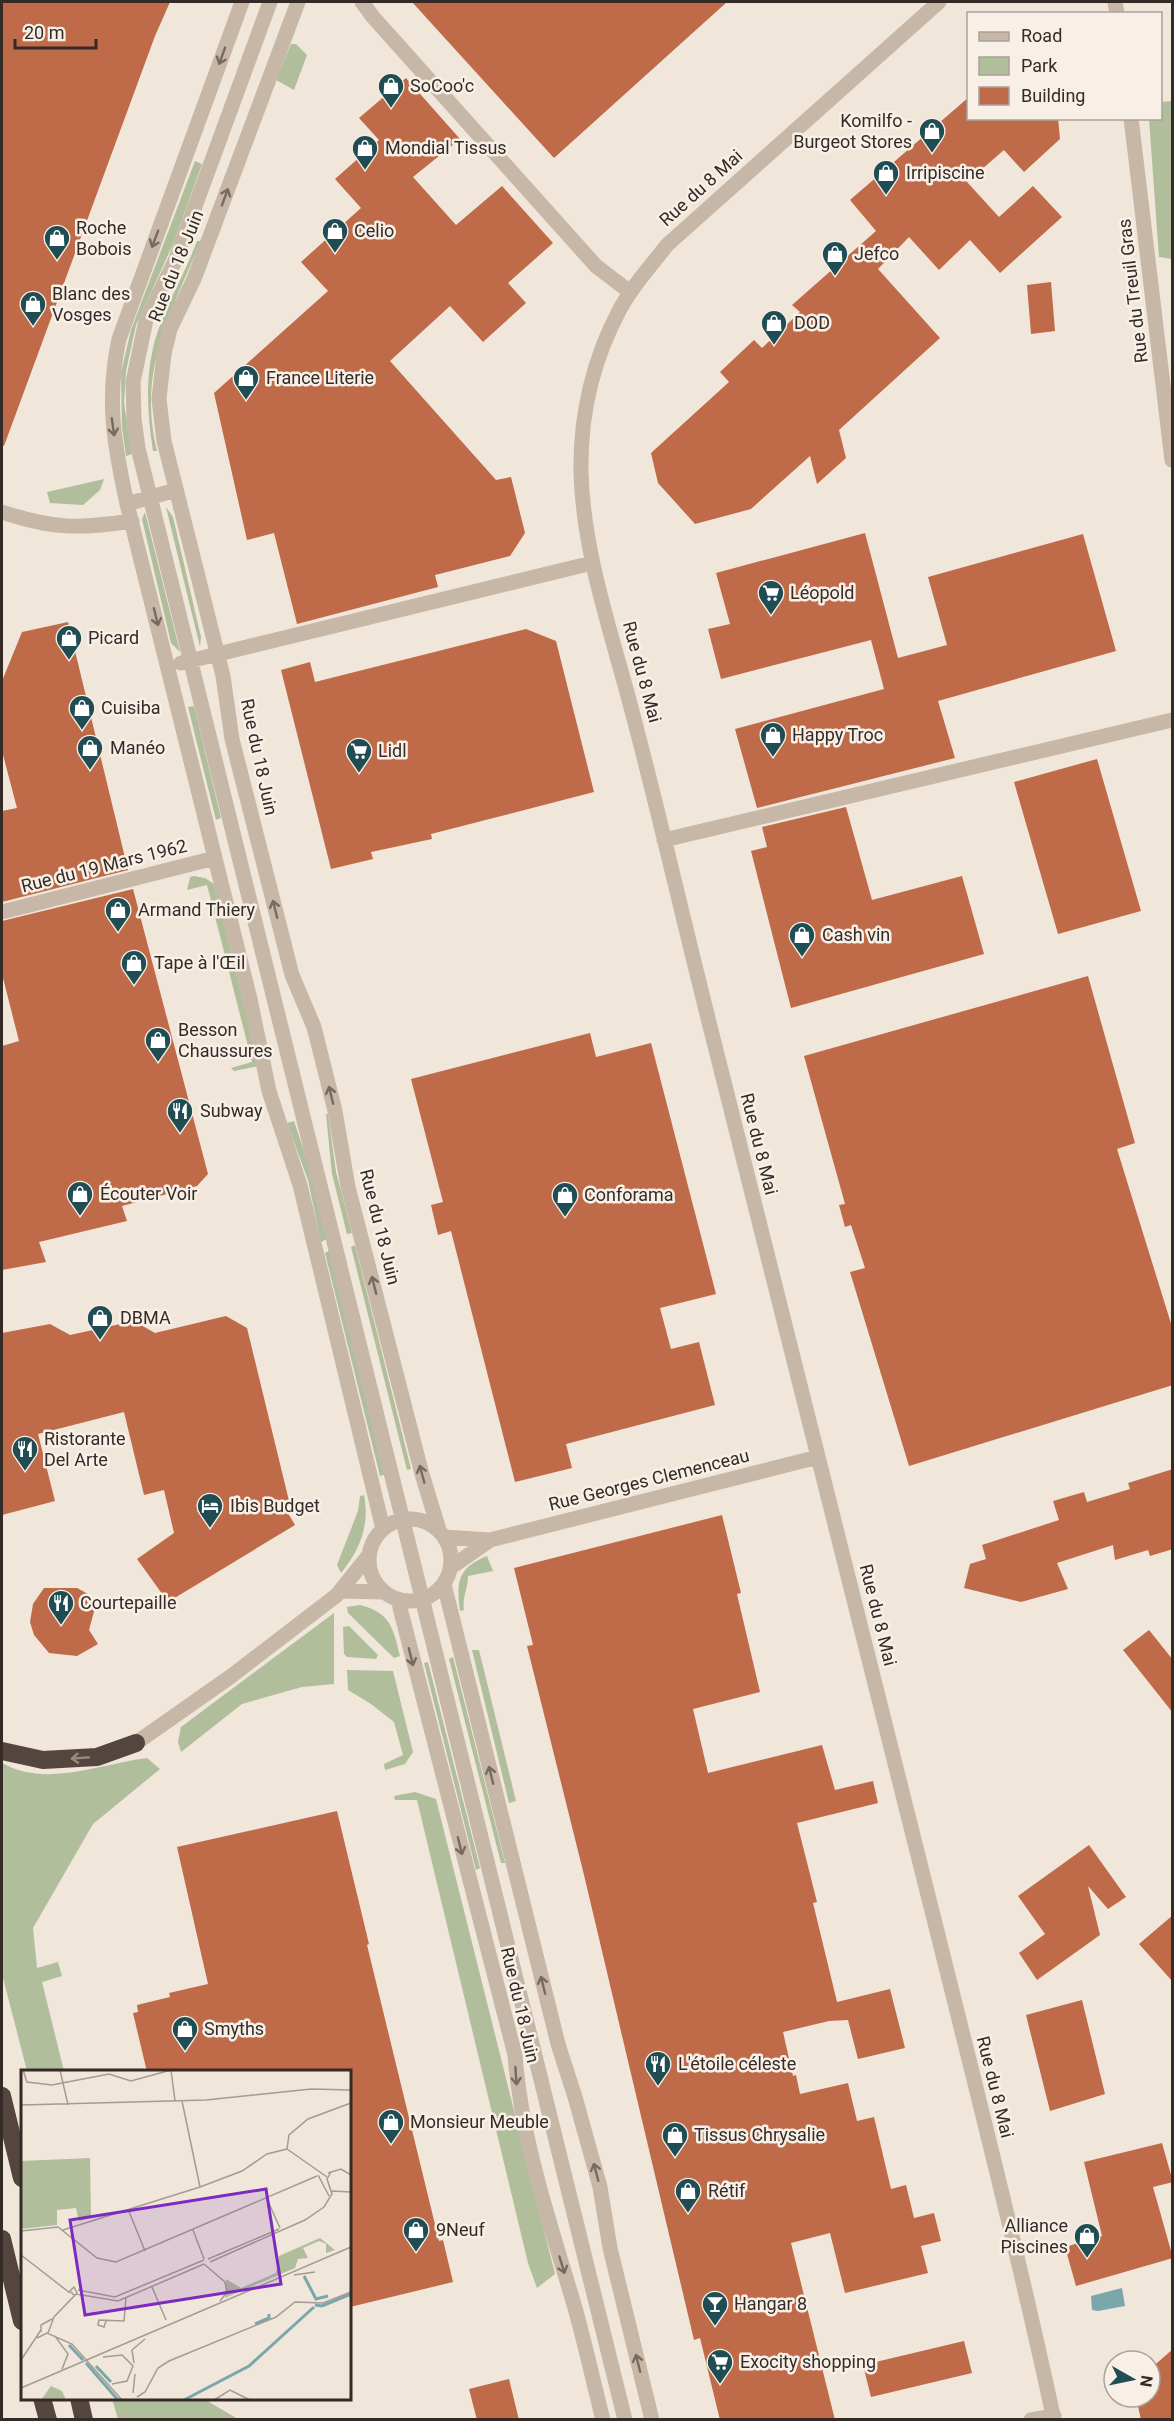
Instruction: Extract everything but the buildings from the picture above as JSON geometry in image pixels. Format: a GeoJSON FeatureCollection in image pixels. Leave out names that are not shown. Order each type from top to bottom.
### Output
{"type":"FeatureCollection","features":[{"type":"Feature","properties":{"kind":"highway"},"geometry":{"type":"LineString","coordinates":[[2,1751],[43,1761],[97,1757],[136,1743]]}},
{"type":"Feature","properties":{"kind":"highway"},"geometry":{"type":"LineString","coordinates":[[2,2096],[21,2174]]}},
{"type":"Feature","properties":{"kind":"highway"},"geometry":{"type":"LineString","coordinates":[[2,2239],[21,2317]]}},
{"type":"Feature","properties":{"kind":"highway"},"geometry":{"type":"LineString","coordinates":[[43,2400],[48,2420]]}},
{"type":"Feature","properties":{"kind":"highway"},"geometry":{"type":"LineString","coordinates":[[79,2400],[84,2420]]}},
{"type":"Feature","properties":{"kind":"street","name":"Rue du 18 Juin"},"geometry":{"type":"LineString","coordinates":[[242,2],[118,339],[112,378],[111,420],[127,504],[250,999],[268,1090],[300,1185],[383,1529]]}},
{"type":"Feature","properties":{"kind":"street"},"geometry":{"type":"LineString","coordinates":[[270,2],[175,261],[146,320],[138,354],[134,392],[138,448],[625,2420]]}},
{"type":"Feature","properties":{"kind":"street","name":"Rue du 18 Juin"},"geometry":{"type":"LineString","coordinates":[[298,2],[194,279],[170,329],[164,354],[159,406],[164,441],[217,654],[232,739],[292,975],[314,1027],[335,1111],[348,1187],[422,1474],[441,1534],[449,1548],[450,1568]]}},
{"type":"Feature","properties":{"kind":"street"},"geometry":{"type":"LineString","coordinates":[[362,2],[596,266],[630,292]]}},
{"type":"Feature","properties":{"kind":"street","name":"Rue du 8 Mai"},"geometry":{"type":"LineString","coordinates":[[939,2],[667,245],[630,292],[619,309],[594,372],[584,415],[581,443],[582,500],[592,563],[637,729],[977,2092],[1054,2418]]}},
{"type":"Feature","properties":{"kind":"street","name":"Rue du Treuil Gras"},"geometry":{"type":"LineString","coordinates":[[1131,120],[1173,459]]}},
{"type":"Feature","properties":{"kind":"street"},"geometry":{"type":"LineString","coordinates":[[127,504],[176,490]]}},
{"type":"Feature","properties":{"kind":"street"},"geometry":{"type":"LineString","coordinates":[[2,512],[61,527],[87,527],[132,521]]}},
{"type":"Feature","properties":{"kind":"street"},"geometry":{"type":"LineString","coordinates":[[169,667],[592,563]]}},
{"type":"Feature","properties":{"kind":"street"},"geometry":{"type":"LineString","coordinates":[[664,840],[1173,720]]}},
{"type":"Feature","properties":{"kind":"street","name":"Rue du 19 Mars 1962"},"geometry":{"type":"LineString","coordinates":[[2,912],[215,858]]}},
{"type":"Feature","properties":{"kind":"street","name":"Rue Georges Clemenceau"},"geometry":{"type":"LineString","coordinates":[[490,1540],[818,1457]]}},
{"type":"Feature","properties":{"kind":"street"},"geometry":{"type":"LineString","coordinates":[[136,1743],[230,1677],[342,1591],[369,1555],[376,1536],[393,1522],[403,1519],[422,1521],[441,1534],[490,1540]]}},
{"type":"Feature","properties":{"kind":"street"},"geometry":{"type":"LineString","coordinates":[[369,1555],[372,1578],[384,1592],[398,1600],[422,1600],[434,1594],[444,1584],[450,1568],[490,1540]]}},
{"type":"Feature","properties":{"kind":"street"},"geometry":{"type":"LineString","coordinates":[[444,1584],[558,2044],[600,2187],[610,2248],[652,2420]]}},
{"type":"Feature","properties":{"kind":"street"},"geometry":{"type":"LineString","coordinates":[[342,1591],[384,1592]]}},
{"type":"Feature","properties":{"kind":"street","name":"Rue du 18 Juin"},"geometry":{"type":"LineString","coordinates":[[398,1600],[515,2055],[518,2096],[547,2215],[571,2294],[603,2420]]}},
{"type":"Feature","properties":{"kind":"street"},"geometry":{"type":"LineString","coordinates":[[1031,2420],[1054,2418]]}},
{"type":"Feature","properties":{"kind":"green space"},"geometry":{"type":"Polygon","coordinates":[[[291,44],[296,44],[307,55],[294,90],[276,80],[291,44]]]}},
{"type":"Feature","properties":{"kind":"green space"},"geometry":{"type":"Polygon","coordinates":[[[1172,101],[1172,259],[1159,257],[1149,120],[1162,120],[1162,102],[1172,101]]]}},
{"type":"Feature","properties":{"kind":"green space"},"geometry":{"type":"Polygon","coordinates":[[[195,161],[202,164],[174,242],[136,325],[126,371],[124,403],[132,454],[126,456],[122,427],[121,373],[131,330],[195,161]]]}},
{"type":"Feature","properties":{"kind":"green space"},"geometry":{"type":"Polygon","coordinates":[[[197,241],[201,241],[169,318],[154,368],[151,394],[152,422],[157,451],[153,451],[148,396],[152,354],[164,315],[197,241]]]}},
{"type":"Feature","properties":{"kind":"green space"},"geometry":{"type":"Polygon","coordinates":[[[104,479],[100,490],[83,505],[50,503],[47,492],[104,479]]]}},
{"type":"Feature","properties":{"kind":"green space"},"geometry":{"type":"Polygon","coordinates":[[[166,507],[173,517],[201,637],[200,647],[166,507]]]}},
{"type":"Feature","properties":{"kind":"green space"},"geometry":{"type":"Polygon","coordinates":[[[145,512],[180,652],[171,643],[142,519],[145,512]]]}},
{"type":"Feature","properties":{"kind":"green space"},"geometry":{"type":"Polygon","coordinates":[[[194,706],[221,818],[216,820],[188,707],[194,706]]]}},
{"type":"Feature","properties":{"kind":"green space"},"geometry":{"type":"Polygon","coordinates":[[[190,877],[205,878],[214,884],[259,1066],[234,1071],[231,1068],[252,1062],[207,885],[187,890],[190,877]]]}},
{"type":"Feature","properties":{"kind":"green space"},"geometry":{"type":"Polygon","coordinates":[[[326,1114],[328,1114],[336,1172],[352,1233],[347,1234],[332,1174],[326,1114]]]}},
{"type":"Feature","properties":{"kind":"green space"},"geometry":{"type":"Polygon","coordinates":[[[294,1121],[311,1172],[327,1239],[321,1242],[308,1180],[287,1123],[294,1121]]]}},
{"type":"Feature","properties":{"kind":"green space"},"geometry":{"type":"Polygon","coordinates":[[[355,1245],[411,1469],[407,1470],[351,1247],[355,1245]]]}},
{"type":"Feature","properties":{"kind":"green space"},"geometry":{"type":"Polygon","coordinates":[[[329,1251],[386,1474],[380,1476],[325,1253],[329,1251]]]}},
{"type":"Feature","properties":{"kind":"green space"},"geometry":{"type":"Polygon","coordinates":[[[364,1495],[366,1517],[362,1537],[341,1573],[337,1565],[358,1511],[360,1496],[364,1495]]]}},
{"type":"Feature","properties":{"kind":"green space"},"geometry":{"type":"Polygon","coordinates":[[[487,1556],[493,1571],[468,1576],[464,1610],[460,1611],[458,1591],[461,1577],[470,1565],[487,1556]]]}},
{"type":"Feature","properties":{"kind":"green space"},"geometry":{"type":"Polygon","coordinates":[[[360,1605],[378,1612],[389,1623],[400,1656],[394,1658],[348,1613],[347,1607],[360,1605]]]}},
{"type":"Feature","properties":{"kind":"green space"},"geometry":{"type":"Polygon","coordinates":[[[334,1613],[334,1684],[302,1687],[242,1704],[181,1752],[178,1742],[181,1727],[334,1613]]]}},
{"type":"Feature","properties":{"kind":"green space"},"geometry":{"type":"Polygon","coordinates":[[[349,1626],[378,1655],[376,1659],[347,1657],[344,1654],[343,1627],[349,1626]]]}},
{"type":"Feature","properties":{"kind":"green space"},"geometry":{"type":"Polygon","coordinates":[[[472,1650],[479,1650],[516,1801],[509,1803],[472,1650]]]}},
{"type":"Feature","properties":{"kind":"green space"},"geometry":{"type":"Polygon","coordinates":[[[453,1657],[505,1863],[501,1863],[449,1659],[453,1657]]]}},
{"type":"Feature","properties":{"kind":"green space"},"geometry":{"type":"Polygon","coordinates":[[[428,1662],[480,1868],[476,1870],[424,1663],[428,1662]]]}},
{"type":"Feature","properties":{"kind":"green space"},"geometry":{"type":"Polygon","coordinates":[[[347,1670],[393,1671],[413,1752],[405,1764],[385,1770],[384,1764],[403,1755],[394,1722],[348,1690],[347,1670]]]}},
{"type":"Feature","properties":{"kind":"green space"},"geometry":{"type":"Polygon","coordinates":[[[147,1758],[160,1769],[93,1824],[33,1928],[37,1968],[58,1962],[62,1976],[42,1982],[64,2070],[27,2070],[2,1974],[2,1763],[37,1774],[55,1774],[147,1758]]]}},
{"type":"Feature","properties":{"kind":"green space"},"geometry":{"type":"Polygon","coordinates":[[[415,1792],[436,1799],[555,2274],[537,2288],[528,2263],[417,1800],[395,1800],[394,1796],[415,1792]]]}},
{"type":"Feature","properties":{"kind":"green space"},"geometry":{"type":"Polygon","coordinates":[[[112,2400],[206,2400],[238,2419],[118,2419],[112,2400]]]}},
{"type":"Feature","properties":{"kind":"water"},"geometry":{"type":"Polygon","coordinates":[[[1122,2288],[1125,2306],[1092,2310],[1091,2296],[1122,2288]]]}},
{"type":"Feature","properties":{"kind":"place","name":"SoCoo'c"},"geometry":{"type":"Point","coordinates":[391,109]}},
{"type":"Feature","properties":{"kind":"place","name":"Komilfo - Burgeot Stores"},"geometry":{"type":"Point","coordinates":[932,154]}},
{"type":"Feature","properties":{"kind":"place","name":"Mondial Tissus"},"geometry":{"type":"Point","coordinates":[365,171]}},
{"type":"Feature","properties":{"kind":"place","name":"Irripiscine"},"geometry":{"type":"Point","coordinates":[886,196]}},
{"type":"Feature","properties":{"kind":"place","name":"Celio"},"geometry":{"type":"Point","coordinates":[335,254]}},
{"type":"Feature","properties":{"kind":"place","name":"Roche Bobois"},"geometry":{"type":"Point","coordinates":[57,261]}},
{"type":"Feature","properties":{"kind":"place","name":"Jefco"},"geometry":{"type":"Point","coordinates":[835,277]}},
{"type":"Feature","properties":{"kind":"place","name":"Blanc des Vosges"},"geometry":{"type":"Point","coordinates":[33,327]}},
{"type":"Feature","properties":{"kind":"place","name":"DOD"},"geometry":{"type":"Point","coordinates":[774,346]}},
{"type":"Feature","properties":{"kind":"place","name":"France Literie"},"geometry":{"type":"Point","coordinates":[246,401]}},
{"type":"Feature","properties":{"kind":"place","name":"Léopold"},"geometry":{"type":"Point","coordinates":[771,616]}},
{"type":"Feature","properties":{"kind":"place","name":"Picard"},"geometry":{"type":"Point","coordinates":[69,661]}},
{"type":"Feature","properties":{"kind":"place","name":"Cuisiba"},"geometry":{"type":"Point","coordinates":[82,731]}},
{"type":"Feature","properties":{"kind":"place","name":"Happy Troc"},"geometry":{"type":"Point","coordinates":[773,758]}},
{"type":"Feature","properties":{"kind":"place","name":"Manéo"},"geometry":{"type":"Point","coordinates":[90,771]}},
{"type":"Feature","properties":{"kind":"place","name":"Lidl"},"geometry":{"type":"Point","coordinates":[359,774]}},
{"type":"Feature","properties":{"kind":"place","name":"Armand Thiery"},"geometry":{"type":"Point","coordinates":[118,933]}},
{"type":"Feature","properties":{"kind":"place","name":"Cash vin"},"geometry":{"type":"Point","coordinates":[802,958]}},
{"type":"Feature","properties":{"kind":"place","name":"Tape à l'Œil"},"geometry":{"type":"Point","coordinates":[134,986]}},
{"type":"Feature","properties":{"kind":"place","name":"Besson Chaussures"},"geometry":{"type":"Point","coordinates":[158,1063]}},
{"type":"Feature","properties":{"kind":"place","name":"Subway"},"geometry":{"type":"Point","coordinates":[180,1134]}},
{"type":"Feature","properties":{"kind":"place","name":"Écouter Voir"},"geometry":{"type":"Point","coordinates":[80,1217]}},
{"type":"Feature","properties":{"kind":"place","name":"Conforama"},"geometry":{"type":"Point","coordinates":[565,1218]}},
{"type":"Feature","properties":{"kind":"place","name":"DBMA"},"geometry":{"type":"Point","coordinates":[100,1341]}},
{"type":"Feature","properties":{"kind":"place","name":"Ristorante Del Arte"},"geometry":{"type":"Point","coordinates":[25,1472]}},
{"type":"Feature","properties":{"kind":"place","name":"Ibis Budget"},"geometry":{"type":"Point","coordinates":[210,1529]}},
{"type":"Feature","properties":{"kind":"place","name":"Courtepaille"},"geometry":{"type":"Point","coordinates":[61,1626]}},
{"type":"Feature","properties":{"kind":"place","name":"Smyths"},"geometry":{"type":"Point","coordinates":[185,2052]}},
{"type":"Feature","properties":{"kind":"place","name":"L'étoile céleste"},"geometry":{"type":"Point","coordinates":[658,2087]}},
{"type":"Feature","properties":{"kind":"place","name":"Monsieur Meuble"},"geometry":{"type":"Point","coordinates":[391,2145]}},
{"type":"Feature","properties":{"kind":"place","name":"Tissus Chrysalie"},"geometry":{"type":"Point","coordinates":[675,2158]}},
{"type":"Feature","properties":{"kind":"place","name":"Rétif"},"geometry":{"type":"Point","coordinates":[688,2214]}},
{"type":"Feature","properties":{"kind":"place","name":"9Neuf"},"geometry":{"type":"Point","coordinates":[416,2253]}},
{"type":"Feature","properties":{"kind":"place","name":"Alliance Piscines"},"geometry":{"type":"Point","coordinates":[1087,2259]}},
{"type":"Feature","properties":{"kind":"place","name":"Hangar 8"},"geometry":{"type":"Point","coordinates":[715,2327]}},
{"type":"Feature","properties":{"kind":"place","name":"Exocity shopping"},"geometry":{"type":"Point","coordinates":[720,2385]}}]}
